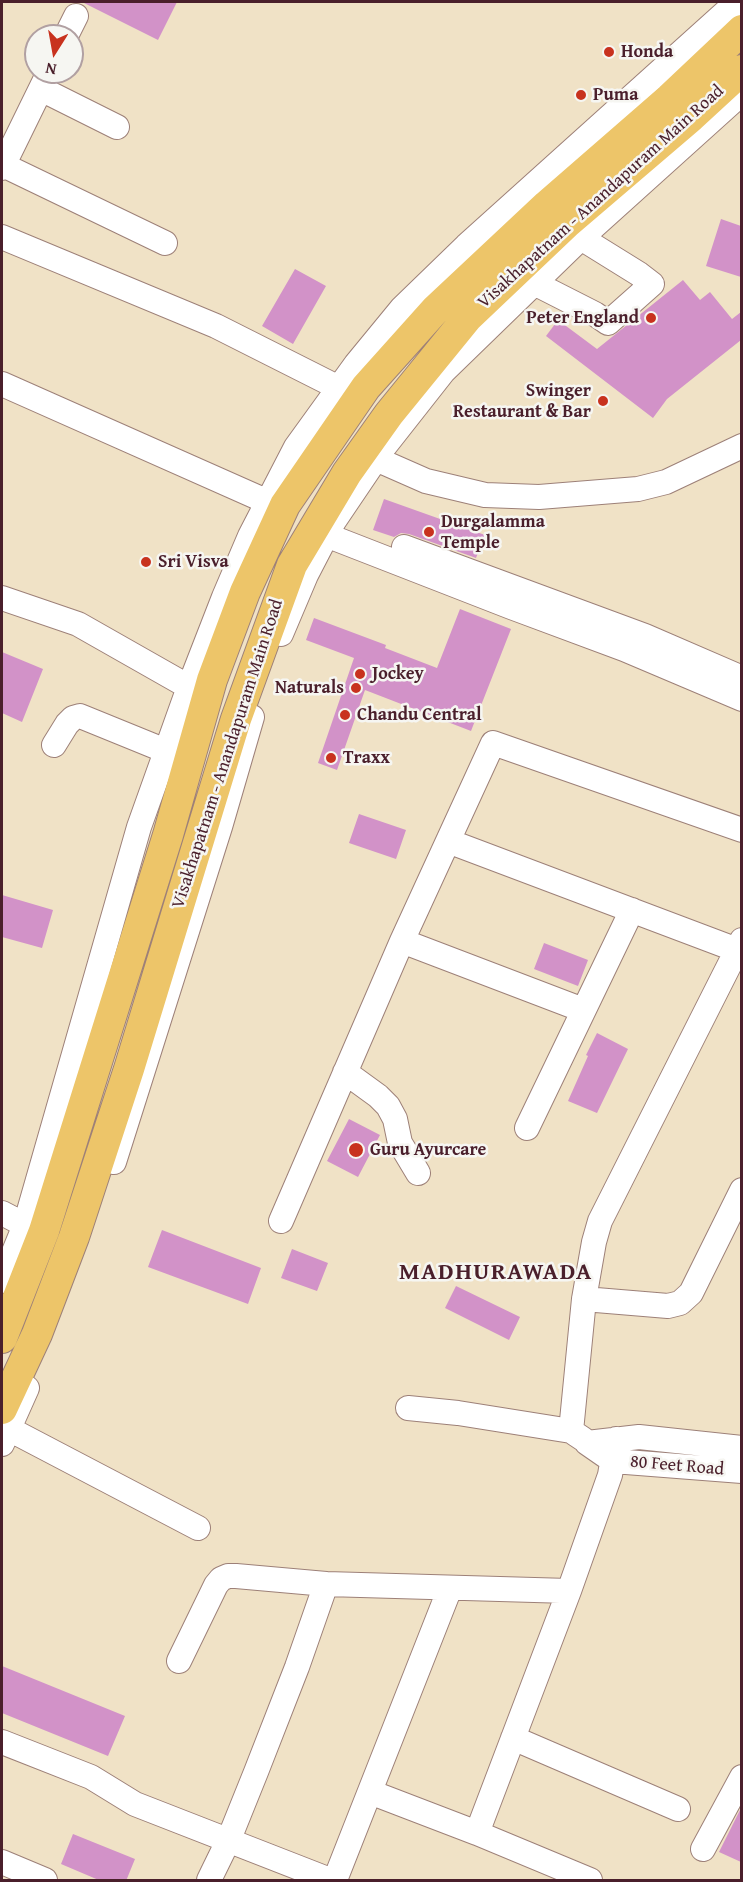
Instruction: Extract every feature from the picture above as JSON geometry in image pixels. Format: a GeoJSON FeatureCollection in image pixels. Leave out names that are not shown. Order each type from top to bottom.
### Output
{"type":"FeatureCollection","features":[{"type":"Feature","properties":{"kind":"main road","name":"Visakhapatnam - Anandapuram Main Road"},"geometry":{"type":"LineString","coordinates":[[2,1338],[44,1231],[168,835],[212,680],[245,592],[285,505],[366,387],[435,310],[547,205],[670,98],[741,30]]}},
{"type":"Feature","properties":{"kind":"main road","name":"Visakhapatnam - Anandapuram Main Road"},"geometry":{"type":"LineString","coordinates":[[4,1427],[74,1237],[129,1069],[236,719],[292,564],[324,524],[389,414],[468,317],[567,223],[691,117],[741,70]]}},
{"type":"Feature","properties":{"kind":"street"},"geometry":{"type":"LineString","coordinates":[[4,1273],[25,1224],[139,827],[228,586],[250,536],[296,447],[402,308],[466,246],[737,2]]}},
{"type":"Feature","properties":{"kind":"street"},"geometry":{"type":"LineString","coordinates":[[43,84],[2,166],[165,243]]}},
{"type":"Feature","properties":{"kind":"street"},"geometry":{"type":"LineString","coordinates":[[51,84],[117,127]]}},
{"type":"Feature","properties":{"kind":"street"},"geometry":{"type":"LineString","coordinates":[[324,524],[442,372],[581,237],[741,93]]}},
{"type":"Feature","properties":{"kind":"street"},"geometry":{"type":"LineString","coordinates":[[2,237],[216,326],[339,388]]}},
{"type":"Feature","properties":{"kind":"street"},"geometry":{"type":"LineString","coordinates":[[534,283],[608,323],[652,284],[581,237]]}},
{"type":"Feature","properties":{"kind":"street"},"geometry":{"type":"LineString","coordinates":[[2,384],[268,502]]}},
{"type":"Feature","properties":{"kind":"street"},"geometry":{"type":"LineString","coordinates":[[376,459],[426,481],[485,495],[539,497],[638,489],[666,482],[741,446]]}},
{"type":"Feature","properties":{"kind":"street"},"geometry":{"type":"LineString","coordinates":[[324,524],[645,636],[741,678]]}},
{"type":"Feature","properties":{"kind":"street"},"geometry":{"type":"LineString","coordinates":[[324,524],[511,607],[624,649],[741,699]]}},
{"type":"Feature","properties":{"kind":"street"},"geometry":{"type":"LineString","coordinates":[[2,598],[78,624],[189,687]]}},
{"type":"Feature","properties":{"kind":"street"},"geometry":{"type":"LineString","coordinates":[[54,745],[67,724],[73,718],[80,716],[166,751]]}},
{"type":"Feature","properties":{"kind":"street"},"geometry":{"type":"LineString","coordinates":[[281,1221],[402,941],[493,743],[741,830]]}},
{"type":"Feature","properties":{"kind":"street"},"geometry":{"type":"LineString","coordinates":[[448,841],[632,910],[739,945],[600,1221],[594,1242],[585,1299],[579,1437]]}},
{"type":"Feature","properties":{"kind":"street"},"geometry":{"type":"LineString","coordinates":[[527,1128],[632,910]]}},
{"type":"Feature","properties":{"kind":"street"},"geometry":{"type":"LineString","coordinates":[[402,941],[583,1010]]}},
{"type":"Feature","properties":{"kind":"street"},"geometry":{"type":"LineString","coordinates":[[345,1072],[388,1106],[395,1119],[400,1143],[418,1173]]}},
{"type":"Feature","properties":{"kind":"street"},"geometry":{"type":"LineString","coordinates":[[585,1299],[668,1306],[680,1303],[691,1293],[741,1190]]}},
{"type":"Feature","properties":{"kind":"street"},"geometry":{"type":"LineString","coordinates":[[2,1213],[25,1224]]}},
{"type":"Feature","properties":{"kind":"street"},"geometry":{"type":"LineString","coordinates":[[408,1408],[458,1413],[579,1437],[615,1450]]}},
{"type":"Feature","properties":{"kind":"street"},"geometry":{"type":"LineString","coordinates":[[4,1427],[198,1528]]}},
{"type":"Feature","properties":{"kind":"street"},"geometry":{"type":"LineString","coordinates":[[477,1833],[569,1591],[605,1490],[615,1450],[639,1437],[741,1448]]}},
{"type":"Feature","properties":{"kind":"street","name":"80 Feet Road"},"geometry":{"type":"LineString","coordinates":[[615,1450],[741,1471]]}},
{"type":"Feature","properties":{"kind":"street"},"geometry":{"type":"LineString","coordinates":[[179,1661],[216,1585],[228,1576],[326,1584],[569,1591]]}},
{"type":"Feature","properties":{"kind":"street"},"geometry":{"type":"LineString","coordinates":[[209,1881],[229,1839],[297,1666],[326,1584]]}},
{"type":"Feature","properties":{"kind":"street"},"geometry":{"type":"LineString","coordinates":[[335,1881],[450,1588]]}},
{"type":"Feature","properties":{"kind":"street"},"geometry":{"type":"LineString","coordinates":[[513,1738],[678,1809]]}},
{"type":"Feature","properties":{"kind":"street"},"geometry":{"type":"LineString","coordinates":[[2,1742],[91,1777],[135,1804],[229,1839],[330,1881]]}},
{"type":"Feature","properties":{"kind":"street"},"geometry":{"type":"LineString","coordinates":[[703,1849],[741,1777]]}},
{"type":"Feature","properties":{"kind":"street"},"geometry":{"type":"LineString","coordinates":[[370,1792],[477,1833],[590,1881]]}},
{"type":"Feature","properties":{"kind":"street"},"geometry":{"type":"LineString","coordinates":[[2,1863],[45,1881]]}},
{"type":"Feature","properties":{"kind":"building"},"geometry":{"type":"Polygon","coordinates":[[[82,2],[177,2],[158,40],[82,2]]]}},
{"type":"Feature","properties":{"kind":"building"},"geometry":{"type":"Polygon","coordinates":[[[721,219],[741,226],[741,277],[706,266],[721,219]]]}},
{"type":"Feature","properties":{"kind":"building"},"geometry":{"type":"Polygon","coordinates":[[[295,269],[326,286],[293,344],[262,326],[295,269]]]}},
{"type":"Feature","properties":{"kind":"building"},"geometry":{"type":"Polygon","coordinates":[[[683,280],[700,300],[710,292],[732,319],[741,312],[741,340],[667,399],[653,418],[546,336],[558,320],[597,349],[683,280]]]}},
{"type":"Feature","properties":{"kind":"building","name":"Durgalamma Temple"},"geometry":{"type":"Polygon","coordinates":[[[384,499],[485,535],[476,558],[409,534],[401,533],[394,537],[373,530],[384,499]]]}},
{"type":"Feature","properties":{"kind":"building"},"geometry":{"type":"Polygon","coordinates":[[[460,609],[511,629],[471,731],[365,690],[337,770],[318,763],[354,658],[306,640],[314,618],[386,645],[385,648],[437,668],[460,609]]]}},
{"type":"Feature","properties":{"kind":"building"},"geometry":{"type":"Polygon","coordinates":[[[2,652],[43,669],[22,722],[2,713],[2,652]]]}},
{"type":"Feature","properties":{"kind":"building"},"geometry":{"type":"Polygon","coordinates":[[[359,814],[406,830],[396,859],[349,843],[359,814]]]}},
{"type":"Feature","properties":{"kind":"building"},"geometry":{"type":"Polygon","coordinates":[[[2,895],[53,910],[42,948],[2,937],[2,895]]]}},
{"type":"Feature","properties":{"kind":"building"},"geometry":{"type":"Polygon","coordinates":[[[544,943],[588,960],[578,986],[534,969],[544,943]]]}},
{"type":"Feature","properties":{"kind":"building"},"geometry":{"type":"Polygon","coordinates":[[[597,1033],[628,1049],[597,1113],[568,1101],[597,1033]]]}},
{"type":"Feature","properties":{"kind":"building"},"geometry":{"type":"Polygon","coordinates":[[[349,1119],[380,1135],[358,1177],[327,1161],[349,1119]]]}},
{"type":"Feature","properties":{"kind":"building"},"geometry":{"type":"Polygon","coordinates":[[[162,1230],[261,1268],[248,1304],[148,1267],[162,1230]]]}},
{"type":"Feature","properties":{"kind":"building"},"geometry":{"type":"Polygon","coordinates":[[[292,1249],[328,1263],[317,1291],[281,1278],[292,1249]]]}},
{"type":"Feature","properties":{"kind":"building"},"geometry":{"type":"Polygon","coordinates":[[[456,1286],[520,1317],[509,1340],[445,1308],[456,1286]]]}},
{"type":"Feature","properties":{"kind":"building"},"geometry":{"type":"Polygon","coordinates":[[[2,1666],[125,1716],[108,1756],[2,1713],[2,1666]]]}},
{"type":"Feature","properties":{"kind":"building"},"geometry":{"type":"Polygon","coordinates":[[[741,1808],[741,1862],[719,1852],[741,1808]]]}},
{"type":"Feature","properties":{"kind":"building"},"geometry":{"type":"Polygon","coordinates":[[[73,1834],[135,1859],[126,1881],[101,1881],[61,1864],[73,1834]]]}},
{"type":"Feature","properties":{"kind":"place","name":"Honda"},"geometry":{"type":"Point","coordinates":[609,52]}},
{"type":"Feature","properties":{"kind":"place","name":"Puma"},"geometry":{"type":"Point","coordinates":[581,95]}},
{"type":"Feature","properties":{"kind":"place","name":"Peter England"},"geometry":{"type":"Point","coordinates":[651,318]}},
{"type":"Feature","properties":{"kind":"place","name":"Swinger Restaurant & Bar"},"geometry":{"type":"Point","coordinates":[603,401]}},
{"type":"Feature","properties":{"kind":"place","name":"Durgalamma Temple"},"geometry":{"type":"Point","coordinates":[429,532]}},
{"type":"Feature","properties":{"kind":"place","name":"Sri Visva"},"geometry":{"type":"Point","coordinates":[146,562]}},
{"type":"Feature","properties":{"kind":"place","name":"Jockey"},"geometry":{"type":"Point","coordinates":[360,674]}},
{"type":"Feature","properties":{"kind":"place","name":"Naturals"},"geometry":{"type":"Point","coordinates":[356,688]}},
{"type":"Feature","properties":{"kind":"place","name":"Chandu Central"},"geometry":{"type":"Point","coordinates":[345,715]}},
{"type":"Feature","properties":{"kind":"place","name":"Traxx"},"geometry":{"type":"Point","coordinates":[331,758]}},
{"type":"Feature","properties":{"kind":"place","name":"Guru Ayurcare"},"geometry":{"type":"Point","coordinates":[356,1150]}},
{"type":"Feature","properties":{"kind":"district","name":"MADHURAWADA"},"geometry":{"type":"Point","coordinates":[496,1273]}}]}
